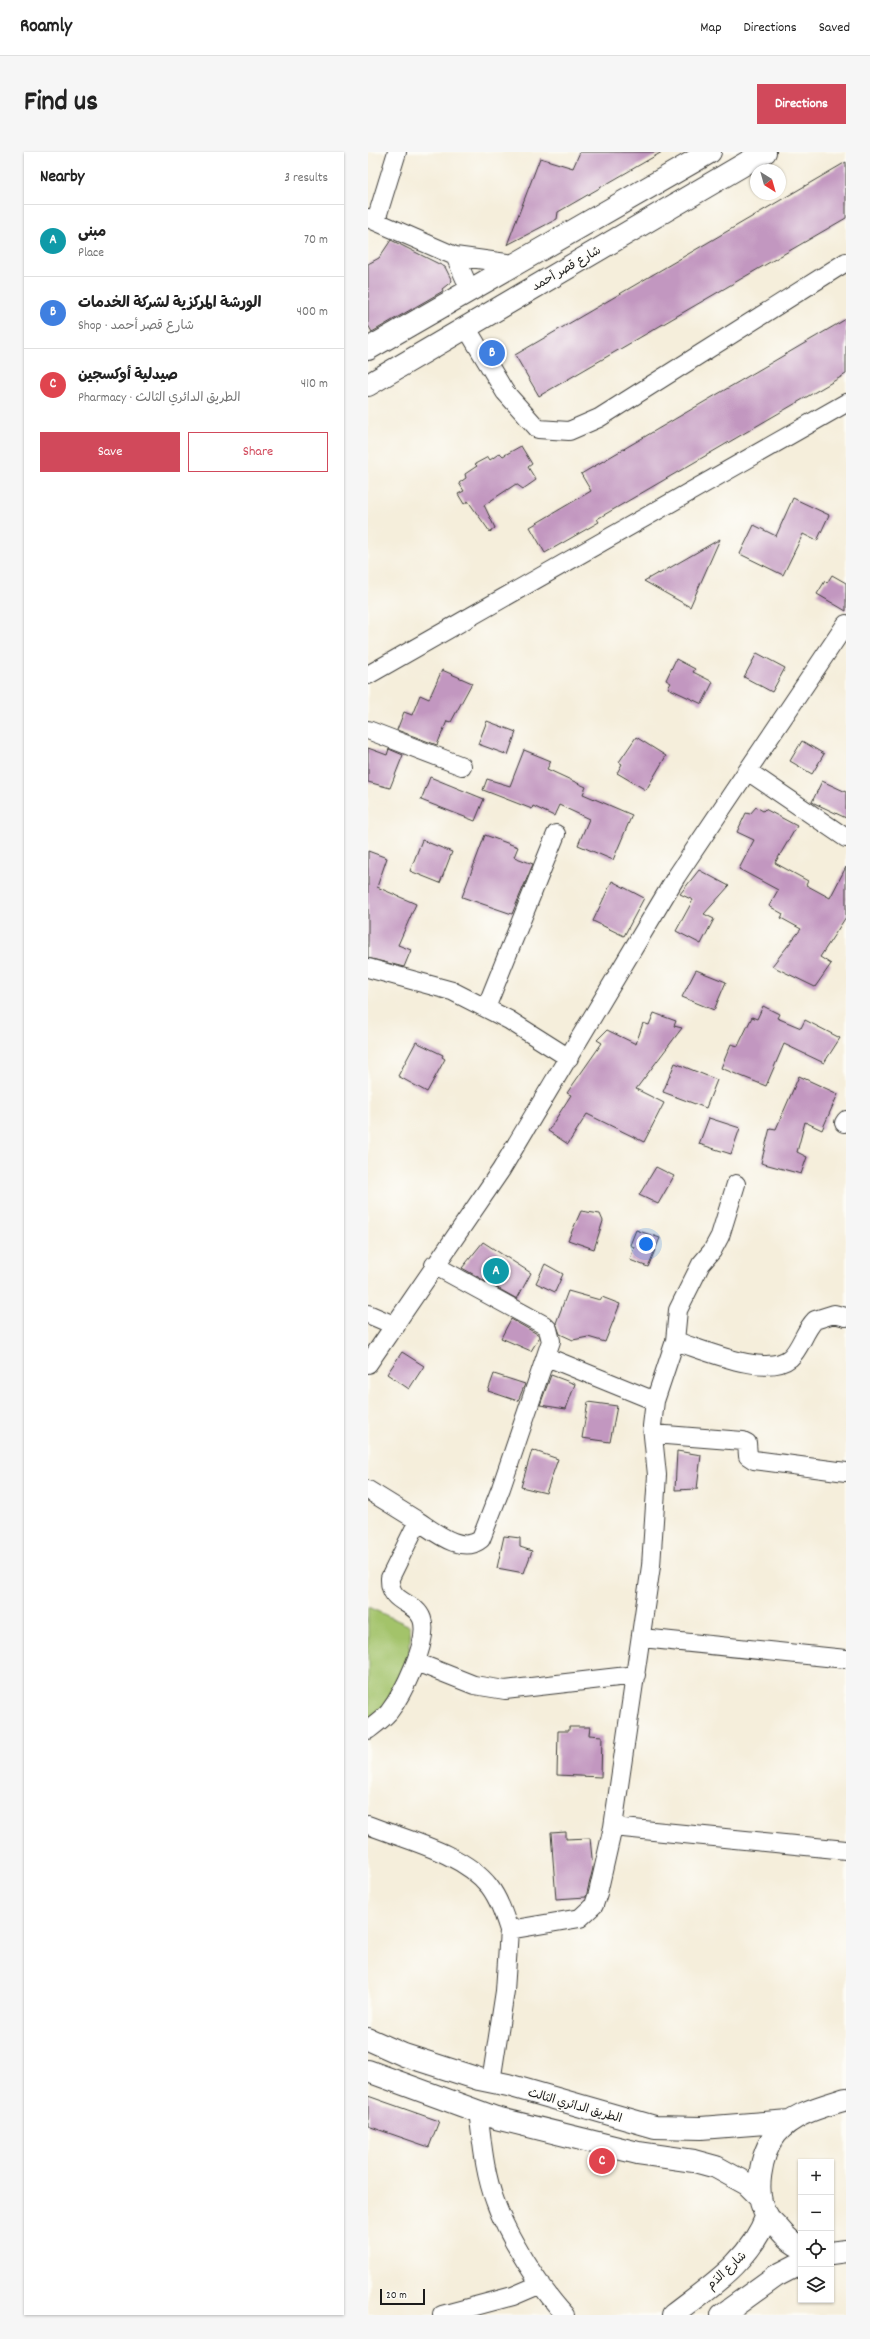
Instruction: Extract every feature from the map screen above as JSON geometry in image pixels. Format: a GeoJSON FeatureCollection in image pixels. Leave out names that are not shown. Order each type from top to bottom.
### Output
{"type":"FeatureCollection","features":[{"type":"Feature","properties":{"kind":"main road"},"geometry":{"type":"LineString","coordinates":[[368,349],[710,152]]}},
{"type":"Feature","properties":{"kind":"main road","name":"شارع قصر أحمد"},"geometry":{"type":"LineString","coordinates":[[368,384],[765,152]]}},
{"type":"Feature","properties":{"kind":"main road","name":"الطريق الدائري الثالث"},"geometry":{"type":"LineString","coordinates":[[368,2039],[404,2055],[491,2082],[655,2127],[701,2128],[790,2121]]}},
{"type":"Feature","properties":{"kind":"main road"},"geometry":{"type":"LineString","coordinates":[[368,2072],[496,2118],[638,2153],[694,2161],[716,2167],[747,2184],[784,2235],[798,2245]]}},
{"type":"Feature","properties":{"kind":"main road"},"geometry":{"type":"LineString","coordinates":[[763,2206],[761,2168],[766,2151],[775,2135],[790,2121],[808,2111],[846,2099]]}},
{"type":"Feature","properties":{"kind":"main road","name":"شارع الدَم"},"geometry":{"type":"LineString","coordinates":[[673,2315],[724,2275],[742,2257],[762,2230],[763,2206]]}},
{"type":"Feature","properties":{"kind":"main road"},"geometry":{"type":"LineString","coordinates":[[722,2315],[776,2276],[798,2265]]}},
{"type":"Feature","properties":{"kind":"street"},"geometry":{"type":"LineString","coordinates":[[397,152],[372,219],[455,256],[515,264]]}},
{"type":"Feature","properties":{"kind":"street"},"geometry":{"type":"LineString","coordinates":[[455,256],[470,290]]}},
{"type":"Feature","properties":{"kind":"street"},"geometry":{"type":"LineString","coordinates":[[466,327],[506,392],[538,429],[569,430],[599,418],[846,262]]}},
{"type":"Feature","properties":{"kind":"street"},"geometry":{"type":"LineString","coordinates":[[368,676],[846,403]]}},
{"type":"Feature","properties":{"kind":"street"},"geometry":{"type":"LineString","coordinates":[[368,1364],[396,1326],[434,1265],[500,1170],[569,1058],[676,878],[749,772],[846,624]]}},
{"type":"Feature","properties":{"kind":"street"},"geometry":{"type":"LineString","coordinates":[[368,730],[462,766]]}},
{"type":"Feature","properties":{"kind":"street"},"geometry":{"type":"LineString","coordinates":[[749,772],[809,815],[846,838]]}},
{"type":"Feature","properties":{"kind":"street"},"geometry":{"type":"LineString","coordinates":[[486,1008],[556,834]]}},
{"type":"Feature","properties":{"kind":"street"},"geometry":{"type":"LineString","coordinates":[[368,968],[406,980],[430,983],[452,991],[486,1008],[569,1058]]}},
{"type":"Feature","properties":{"kind":"street"},"geometry":{"type":"LineString","coordinates":[[509,1930],[580,1918],[594,1905],[598,1893],[613,1828],[642,1638],[656,1506],[657,1474],[653,1434],[655,1401],[675,1341],[678,1310],[701,1264],[712,1251],[720,1236],[736,1184]]}},
{"type":"Feature","properties":{"kind":"street"},"geometry":{"type":"LineString","coordinates":[[368,1490],[460,1545],[476,1544],[481,1539],[496,1503],[551,1341],[548,1330],[544,1325],[434,1265]]}},
{"type":"Feature","properties":{"kind":"street"},"geometry":{"type":"LineString","coordinates":[[368,1314],[396,1326]]}},
{"type":"Feature","properties":{"kind":"street"},"geometry":{"type":"LineString","coordinates":[[675,1341],[744,1362],[766,1365],[781,1364],[795,1353],[815,1320],[834,1314],[846,1316]]}},
{"type":"Feature","properties":{"kind":"street"},"geometry":{"type":"LineString","coordinates":[[546,1357],[655,1401]]}},
{"type":"Feature","properties":{"kind":"street"},"geometry":{"type":"LineString","coordinates":[[653,1434],[743,1441],[747,1443],[748,1456],[754,1460],[846,1472]]}},
{"type":"Feature","properties":{"kind":"street"},"geometry":{"type":"LineString","coordinates":[[368,1730],[380,1721],[395,1703],[416,1662],[423,1630],[422,1618],[393,1594],[390,1585],[390,1578],[418,1521]]}},
{"type":"Feature","properties":{"kind":"street"},"geometry":{"type":"LineString","coordinates":[[642,1638],[846,1659]]}},
{"type":"Feature","properties":{"kind":"street"},"geometry":{"type":"LineString","coordinates":[[416,1662],[474,1685],[505,1690],[636,1675]]}},
{"type":"Feature","properties":{"kind":"street"},"geometry":{"type":"LineString","coordinates":[[368,1824],[464,1863],[490,1887],[500,1905],[509,1930],[505,1990],[491,2082]]}},
{"type":"Feature","properties":{"kind":"street"},"geometry":{"type":"LineString","coordinates":[[613,1828],[846,1850]]}},
{"type":"Feature","properties":{"kind":"street"},"geometry":{"type":"LineString","coordinates":[[478,2111],[486,2169],[495,2201],[510,2232],[541,2284],[565,2315]]}},
{"type":"Feature","properties":{"kind":"street"},"geometry":{"type":"LineString","coordinates":[[442,2315],[513,2296],[541,2284]]}},
{"type":"Feature","properties":{"kind":"green space"},"geometry":{"type":"Polygon","coordinates":[[[368,1607],[410,1626],[410,1642],[405,1670],[400,1682],[394,1693],[368,1728],[368,1607]]]}},
{"type":"Feature","properties":{"kind":"building"},"geometry":{"type":"Polygon","coordinates":[[[580,152],[662,152],[558,212],[557,219],[507,245],[540,158],[573,168],[580,152]]]}},
{"type":"Feature","properties":{"kind":"building"},"geometry":{"type":"Polygon","coordinates":[[[846,162],[846,218],[539,396],[515,355],[781,200],[786,200],[786,197],[846,162]]]}},
{"type":"Feature","properties":{"kind":"building"},"geometry":{"type":"Polygon","coordinates":[[[391,240],[445,267],[452,281],[442,289],[443,291],[372,332],[368,325],[368,264],[379,258],[391,240]]]}},
{"type":"Feature","properties":{"kind":"building"},"geometry":{"type":"Polygon","coordinates":[[[846,319],[846,374],[597,519],[599,522],[545,553],[530,527],[591,491],[581,474],[846,319]]]}},
{"type":"Feature","properties":{"kind":"building"},"geometry":{"type":"Polygon","coordinates":[[[521,446],[532,464],[528,467],[536,480],[523,489],[516,484],[484,505],[495,528],[490,532],[468,501],[464,504],[458,494],[464,491],[459,483],[466,478],[465,474],[477,466],[475,464],[488,457],[490,460],[500,453],[503,456],[521,446]]]}},
{"type":"Feature","properties":{"kind":"building"},"geometry":{"type":"Polygon","coordinates":[[[793,498],[829,515],[817,541],[803,534],[783,575],[740,554],[754,525],[776,536],[793,498]]]}},
{"type":"Feature","properties":{"kind":"building"},"geometry":{"type":"Polygon","coordinates":[[[720,539],[690,607],[644,581],[658,573],[659,574],[720,539]]]}},
{"type":"Feature","properties":{"kind":"building"},"geometry":{"type":"Polygon","coordinates":[[[832,575],[846,583],[846,611],[817,594],[825,581],[827,583],[832,575]]]}},
{"type":"Feature","properties":{"kind":"building"},"geometry":{"type":"Polygon","coordinates":[[[757,653],[785,668],[772,692],[744,677],[757,653]]]}},
{"type":"Feature","properties":{"kind":"building"},"geometry":{"type":"Polygon","coordinates":[[[676,659],[695,669],[693,672],[713,682],[702,704],[668,688],[671,683],[666,680],[676,659]]]}},
{"type":"Feature","properties":{"kind":"building"},"geometry":{"type":"Polygon","coordinates":[[[442,670],[472,683],[451,722],[447,721],[437,745],[397,730],[404,712],[412,715],[420,695],[429,699],[442,670]]]}},
{"type":"Feature","properties":{"kind":"building"},"geometry":{"type":"Polygon","coordinates":[[[487,721],[516,732],[508,755],[478,744],[487,721]]]}},
{"type":"Feature","properties":{"kind":"building"},"geometry":{"type":"Polygon","coordinates":[[[636,737],[666,756],[646,790],[617,773],[622,764],[619,762],[636,737]]]}},
{"type":"Feature","properties":{"kind":"building"},"geometry":{"type":"Polygon","coordinates":[[[802,741],[824,754],[812,774],[790,761],[802,741]]]}},
{"type":"Feature","properties":{"kind":"building"},"geometry":{"type":"Polygon","coordinates":[[[368,748],[387,755],[389,749],[403,755],[390,788],[368,782],[368,748]]]}},
{"type":"Feature","properties":{"kind":"building"},"geometry":{"type":"Polygon","coordinates":[[[524,750],[551,761],[547,769],[586,787],[583,794],[632,815],[613,860],[578,845],[589,819],[559,805],[554,816],[533,806],[532,809],[483,790],[487,779],[510,786],[524,750]]]}},
{"type":"Feature","properties":{"kind":"building"},"geometry":{"type":"Polygon","coordinates":[[[430,777],[484,799],[475,821],[421,800],[430,777]]]}},
{"type":"Feature","properties":{"kind":"building"},"geometry":{"type":"Polygon","coordinates":[[[822,781],[846,792],[846,818],[812,802],[822,781]]]}},
{"type":"Feature","properties":{"kind":"building"},"geometry":{"type":"Polygon","coordinates":[[[756,807],[763,811],[765,809],[797,826],[775,863],[808,881],[806,885],[830,898],[846,867],[846,917],[820,957],[831,964],[815,987],[772,966],[801,929],[781,918],[783,914],[769,906],[778,890],[739,869],[754,840],[737,832],[746,813],[750,814],[756,807]]]}},
{"type":"Feature","properties":{"kind":"building"},"geometry":{"type":"Polygon","coordinates":[[[485,835],[518,847],[514,857],[533,864],[512,914],[462,897],[485,835]]]}},
{"type":"Feature","properties":{"kind":"building"},"geometry":{"type":"Polygon","coordinates":[[[422,840],[452,852],[440,883],[410,871],[422,840]]]}},
{"type":"Feature","properties":{"kind":"building"},"geometry":{"type":"Polygon","coordinates":[[[368,851],[387,858],[377,887],[416,904],[398,945],[411,950],[404,967],[368,958],[368,851]]]}},
{"type":"Feature","properties":{"kind":"building"},"geometry":{"type":"Polygon","coordinates":[[[699,870],[729,886],[704,914],[714,919],[701,944],[676,931],[693,900],[680,894],[699,870]]]}},
{"type":"Feature","properties":{"kind":"building"},"geometry":{"type":"Polygon","coordinates":[[[612,881],[644,898],[624,936],[593,921],[612,881]]]}},
{"type":"Feature","properties":{"kind":"building"},"geometry":{"type":"Polygon","coordinates":[[[696,970],[726,982],[714,1010],[682,997],[696,970]]]}},
{"type":"Feature","properties":{"kind":"building"},"geometry":{"type":"Polygon","coordinates":[[[763,1006],[779,1014],[777,1018],[801,1028],[805,1020],[840,1038],[824,1063],[784,1044],[766,1086],[721,1068],[731,1044],[738,1046],[752,1017],[757,1019],[763,1006]]]}},
{"type":"Feature","properties":{"kind":"building"},"geometry":{"type":"Polygon","coordinates":[[[654,1013],[676,1021],[674,1026],[682,1028],[636,1089],[664,1103],[644,1142],[587,1114],[568,1144],[548,1131],[571,1095],[567,1093],[602,1043],[597,1040],[607,1030],[636,1044],[643,1023],[649,1025],[654,1013]]]}},
{"type":"Feature","properties":{"kind":"building"},"geometry":{"type":"Polygon","coordinates":[[[416,1042],[443,1055],[442,1057],[445,1059],[427,1092],[398,1076],[416,1042]]]}},
{"type":"Feature","properties":{"kind":"building"},"geometry":{"type":"Polygon","coordinates":[[[675,1063],[717,1080],[706,1108],[663,1092],[675,1063]]]}},
{"type":"Feature","properties":{"kind":"building"},"geometry":{"type":"Polygon","coordinates":[[[799,1076],[838,1094],[822,1130],[805,1122],[797,1152],[807,1157],[801,1174],[761,1163],[770,1128],[776,1129],[799,1076]]]}},
{"type":"Feature","properties":{"kind":"building"},"geometry":{"type":"Polygon","coordinates":[[[709,1118],[740,1128],[731,1154],[699,1144],[709,1118]]]}},
{"type":"Feature","properties":{"kind":"building"},"geometry":{"type":"Polygon","coordinates":[[[656,1167],[674,1176],[658,1204],[639,1195],[656,1167]]]}},
{"type":"Feature","properties":{"kind":"building"},"geometry":{"type":"Polygon","coordinates":[[[581,1211],[600,1214],[603,1221],[594,1249],[568,1240],[581,1211]]]}},
{"type":"Feature","properties":{"kind":"building"},"geometry":{"type":"Polygon","coordinates":[[[636,1230],[660,1238],[648,1267],[630,1260],[634,1247],[630,1245],[636,1230]]]}},
{"type":"Feature","properties":{"kind":"building"},"geometry":{"type":"Polygon","coordinates":[[[483,1242],[531,1273],[517,1299],[462,1268],[483,1242]]]}},
{"type":"Feature","properties":{"kind":"building"},"geometry":{"type":"Polygon","coordinates":[[[545,1264],[563,1274],[555,1292],[536,1283],[545,1264]]]}},
{"type":"Feature","properties":{"kind":"building"},"geometry":{"type":"Polygon","coordinates":[[[568,1291],[600,1300],[602,1297],[620,1304],[605,1342],[588,1337],[573,1340],[560,1334],[556,1323],[568,1291]]]}},
{"type":"Feature","properties":{"kind":"building"},"geometry":{"type":"Polygon","coordinates":[[[511,1319],[539,1335],[539,1338],[531,1351],[501,1338],[511,1319]]]}},
{"type":"Feature","properties":{"kind":"building"},"geometry":{"type":"Polygon","coordinates":[[[402,1352],[424,1366],[409,1389],[387,1374],[402,1352]]]}},
{"type":"Feature","properties":{"kind":"building"},"geometry":{"type":"Polygon","coordinates":[[[494,1374],[525,1384],[518,1401],[488,1391],[494,1374]]]}},
{"type":"Feature","properties":{"kind":"building"},"geometry":{"type":"Polygon","coordinates":[[[551,1375],[575,1384],[566,1409],[540,1405],[551,1375]]]}},
{"type":"Feature","properties":{"kind":"building"},"geometry":{"type":"Polygon","coordinates":[[[588,1402],[617,1406],[610,1442],[582,1438],[588,1402]]]}},
{"type":"Feature","properties":{"kind":"building"},"geometry":{"type":"Polygon","coordinates":[[[532,1450],[558,1459],[546,1493],[521,1487],[532,1450]]]}},
{"type":"Feature","properties":{"kind":"building"},"geometry":{"type":"Polygon","coordinates":[[[677,1451],[701,1455],[697,1489],[675,1490],[677,1451]]]}},
{"type":"Feature","properties":{"kind":"building"},"geometry":{"type":"Polygon","coordinates":[[[504,1536],[520,1538],[520,1547],[532,1551],[524,1573],[497,1568],[504,1536]]]}},
{"type":"Feature","properties":{"kind":"building"},"geometry":{"type":"Polygon","coordinates":[[[569,1727],[590,1727],[589,1735],[602,1736],[601,1777],[557,1775],[558,1731],[569,1731],[569,1727]]]}},
{"type":"Feature","properties":{"kind":"building"},"geometry":{"type":"Polygon","coordinates":[[[566,1832],[566,1839],[590,1838],[593,1868],[586,1897],[556,1899],[551,1833],[566,1832]]]}},
{"type":"Feature","properties":{"kind":"building"},"geometry":{"type":"Polygon","coordinates":[[[368,2096],[439,2121],[429,2147],[368,2126],[368,2096]]]}},
{"type":"Feature","properties":{"kind":"place","name":"الورشة المركزية لشركة الخدمات"},"geometry":{"type":"Point","coordinates":[492,353]}},
{"type":"Feature","properties":{"kind":"place","name":"مبنى"},"geometry":{"type":"Point","coordinates":[496,1271]}},
{"type":"Feature","properties":{"kind":"place","name":"صيدلية أوكسجين"},"geometry":{"type":"Point","coordinates":[602,2161]}}]}
